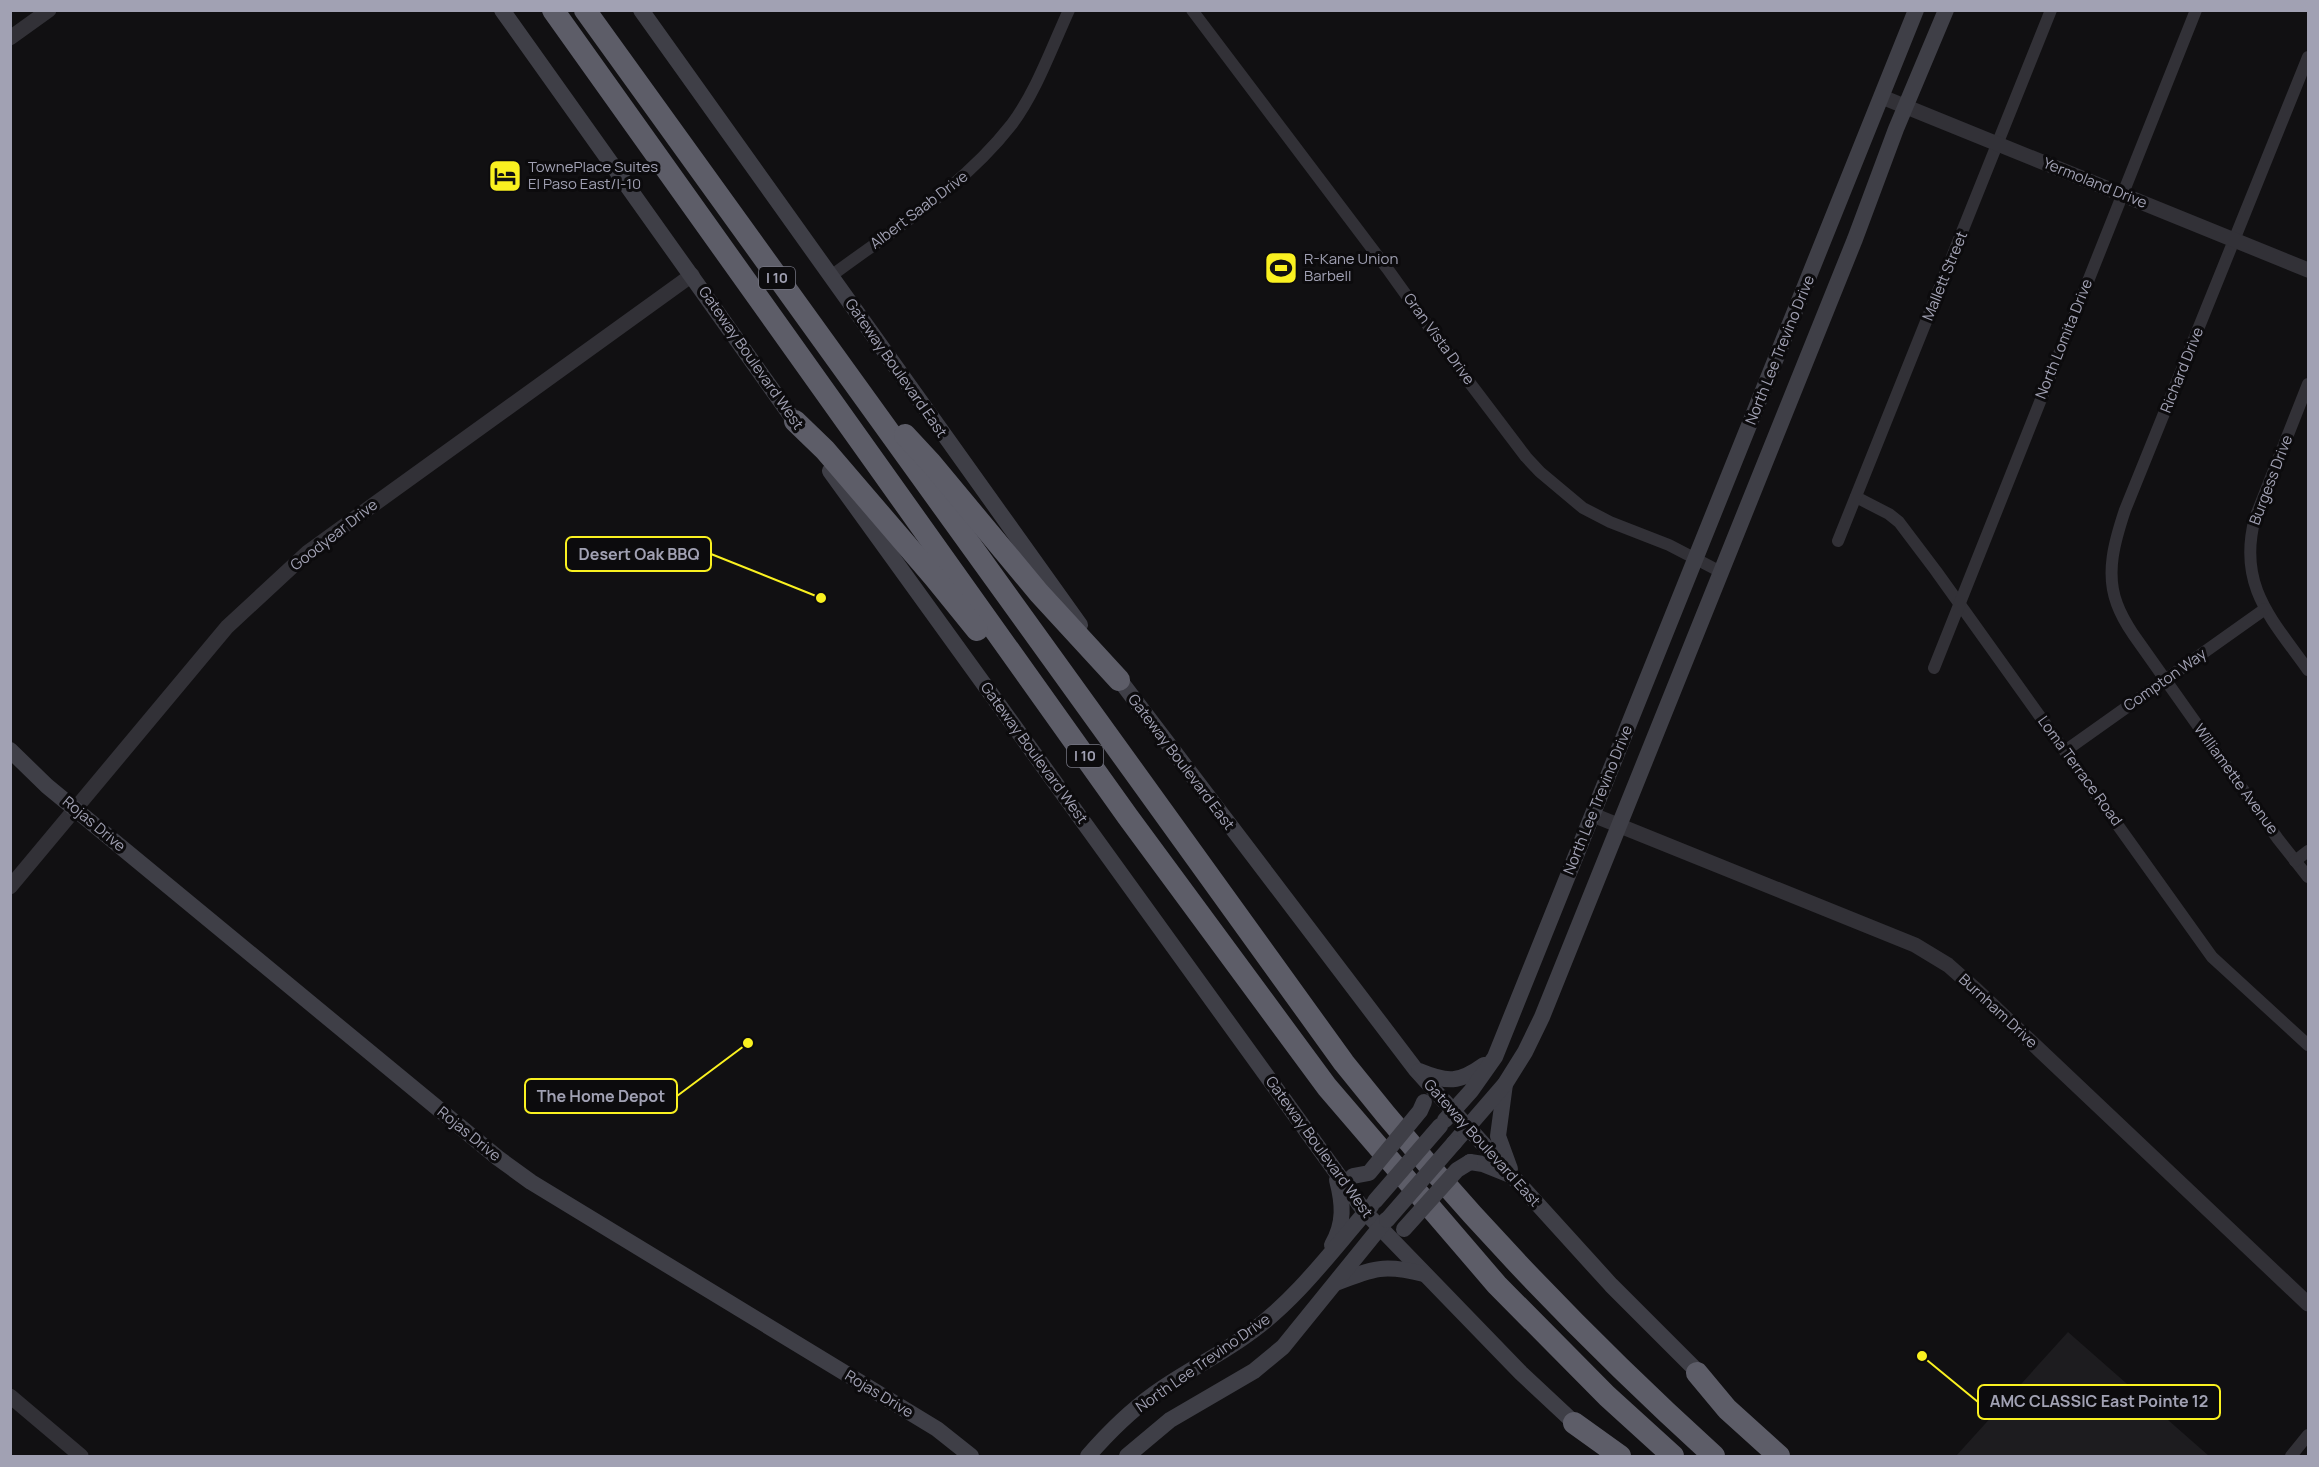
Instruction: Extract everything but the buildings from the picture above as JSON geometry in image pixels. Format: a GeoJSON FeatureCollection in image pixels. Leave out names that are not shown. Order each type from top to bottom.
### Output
{"type":"FeatureCollection","features":[{"type":"Feature","properties":{"kind":"highway","name":"I 10"},"geometry":{"type":"LineString","coordinates":[[553,10],[1128,817],[1299,1050],[1350,1114],[1497,1285],[1607,1396],[1672,1456]]}},
{"type":"Feature","properties":{"kind":"highway","name":"I 10"},"geometry":{"type":"LineString","coordinates":[[585,10],[1344,1063],[1477,1221],[1542,1292],[1655,1403],[1714,1456]]}},
{"type":"Feature","properties":{"kind":"highway"},"geometry":{"type":"LineString","coordinates":[[861,395],[903,433],[931,463],[1039,593],[1119,680]]}},
{"type":"Feature","properties":{"kind":"highway"},"geometry":{"type":"LineString","coordinates":[[795,421],[825,450],[934,577],[1064,745],[1128,817]]}},
{"type":"Feature","properties":{"kind":"highway"},"geometry":{"type":"LineString","coordinates":[[1697,1373],[1727,1409],[1779,1456]]}},
{"type":"Feature","properties":{"kind":"highway"},"geometry":{"type":"LineString","coordinates":[[1574,1423],[1620,1456]]}},
{"type":"Feature","properties":{"kind":"main road","name":"Gateway Boulevard West"},"geometry":{"type":"LineString","coordinates":[[502,10],[1335,1171],[1370,1207],[1407,1257],[1521,1373],[1611,1456]]}},
{"type":"Feature","properties":{"kind":"main road","name":"Gateway Boulevard East"},"geometry":{"type":"LineString","coordinates":[[641,10],[1119,680],[1416,1070],[1611,1286],[1697,1373],[1789,1456]]}},
{"type":"Feature","properties":{"kind":"main road","name":"North Lee Trevino Drive"},"geometry":{"type":"LineString","coordinates":[[1088,1456],[1114,1426],[1156,1393],[1210,1360],[1269,1318],[1320,1266],[1471,1090],[1495,1057],[1916,10]]}},
{"type":"Feature","properties":{"kind":"main road","name":"North Lee Trevino Drive"},"geometry":{"type":"LineString","coordinates":[[1127,1456],[1170,1420],[1267,1360],[1299,1329],[1383,1224],[1505,1084],[1525,1052],[1542,1017],[1946,10]]}},
{"type":"Feature","properties":{"kind":"main road","name":"Rojas Drive"},"geometry":{"type":"LineString","coordinates":[[10,750],[75,808],[399,1077],[515,1170],[931,1426],[971,1456]]}},
{"type":"Feature","properties":{"kind":"main road"},"geometry":{"type":"LineString","coordinates":[[1416,1070],[1435,1078],[1457,1080],[1467,1077],[1495,1057]]}},
{"type":"Feature","properties":{"kind":"main road"},"geometry":{"type":"LineString","coordinates":[[1320,1266],[1341,1227],[1342,1202],[1335,1171],[1353,1176],[1369,1173],[1420,1111],[1424,1102],[1416,1070]]}},
{"type":"Feature","properties":{"kind":"main road"},"geometry":{"type":"LineString","coordinates":[[1505,1084],[1498,1136],[1512,1175]]}},
{"type":"Feature","properties":{"kind":"main road"},"geometry":{"type":"LineString","coordinates":[[1407,1257],[1402,1240],[1404,1229],[1457,1170],[1470,1162],[1483,1164],[1512,1175]]}},
{"type":"Feature","properties":{"kind":"main road"},"geometry":{"type":"LineString","coordinates":[[1336,1283],[1380,1267],[1398,1268],[1424,1274]]}},
{"type":"Feature","properties":{"kind":"street"},"geometry":{"type":"LineString","coordinates":[[10,38],[49,10]]}},
{"type":"Feature","properties":{"kind":"street","name":"Albert Saab Drive"},"geometry":{"type":"LineString","coordinates":[[831,276],[950,189],[986,155],[1019,113],[1069,10]]}},
{"type":"Feature","properties":{"kind":"street","name":"Gran Vista Drive"},"geometry":{"type":"LineString","coordinates":[[1192,10],[1526,457],[1549,482],[1583,508],[1610,522],[1696,558],[1721,572]]}},
{"type":"Feature","properties":{"kind":"street","name":"Mallett Street"},"geometry":{"type":"LineString","coordinates":[[1838,541],[2051,10]]}},
{"type":"Feature","properties":{"kind":"street","name":"North Lomita Drive"},"geometry":{"type":"LineString","coordinates":[[1934,668],[2196,10]]}},
{"type":"Feature","properties":{"kind":"street","name":"Richard Drive"},"geometry":{"type":"LineString","coordinates":[[2165,680],[2133,634],[2117,604],[2112,584],[2114,546],[2125,510],[2308,57]]}},
{"type":"Feature","properties":{"kind":"street","name":"Yermoland Drive"},"geometry":{"type":"LineString","coordinates":[[1882,97],[2308,270]]}},
{"type":"Feature","properties":{"kind":"street","name":"Goodyear Drive"},"geometry":{"type":"LineString","coordinates":[[10,887],[227,627],[308,552],[692,275]]}},
{"type":"Feature","properties":{"kind":"street","name":"Burgess Drive"},"geometry":{"type":"LineString","coordinates":[[2308,384],[2254,518],[2250,534],[2250,570],[2254,586],[2265,609],[2308,670]]}},
{"type":"Feature","properties":{"kind":"street","name":"Loma Terrace Road"},"geometry":{"type":"LineString","coordinates":[[1856,497],[1889,514],[1899,522],[2212,957],[2308,1045]]}},
{"type":"Feature","properties":{"kind":"street","name":"Compton Way"},"geometry":{"type":"LineString","coordinates":[[2065,751],[2265,609]]}},
{"type":"Feature","properties":{"kind":"street","name":"Williamette Avenue"},"geometry":{"type":"LineString","coordinates":[[2165,680],[2308,877]]}},
{"type":"Feature","properties":{"kind":"street","name":"Burnham Drive"},"geometry":{"type":"LineString","coordinates":[[1593,815],[1915,945],[1948,965],[2308,1304]]}},
{"type":"Feature","properties":{"kind":"street"},"geometry":{"type":"LineString","coordinates":[[2295,861],[2308,851]]}},
{"type":"Feature","properties":{"kind":"street"},"geometry":{"type":"LineString","coordinates":[[10,1396],[81,1456]]}},
{"type":"Feature","properties":{"kind":"street"},"geometry":{"type":"LineString","coordinates":[[2290,1456],[2308,1435]]}},
{"type":"Feature","properties":{"kind":"shaded area"},"geometry":{"type":"Polygon","coordinates":[[[2068,1332],[2209,1456],[1956,1456],[2068,1332]]]}},
{"type":"Feature","properties":{"kind":"place","name":"TownePlace Suites El Paso East/I-10"},"geometry":{"type":"Point","coordinates":[505,176]}},
{"type":"Feature","properties":{"kind":"place","name":"R-Kane Union Barbell"},"geometry":{"type":"Point","coordinates":[1281,268]}},
{"type":"Feature","properties":{"kind":"place","name":"Desert Oak BBQ"},"geometry":{"type":"Point","coordinates":[821,598]}},
{"type":"Feature","properties":{"kind":"place","name":"The Home Depot"},"geometry":{"type":"Point","coordinates":[748,1043]}},
{"type":"Feature","properties":{"kind":"place","name":"AMC CLASSIC East Pointe 12"},"geometry":{"type":"Point","coordinates":[1922,1356]}}]}
